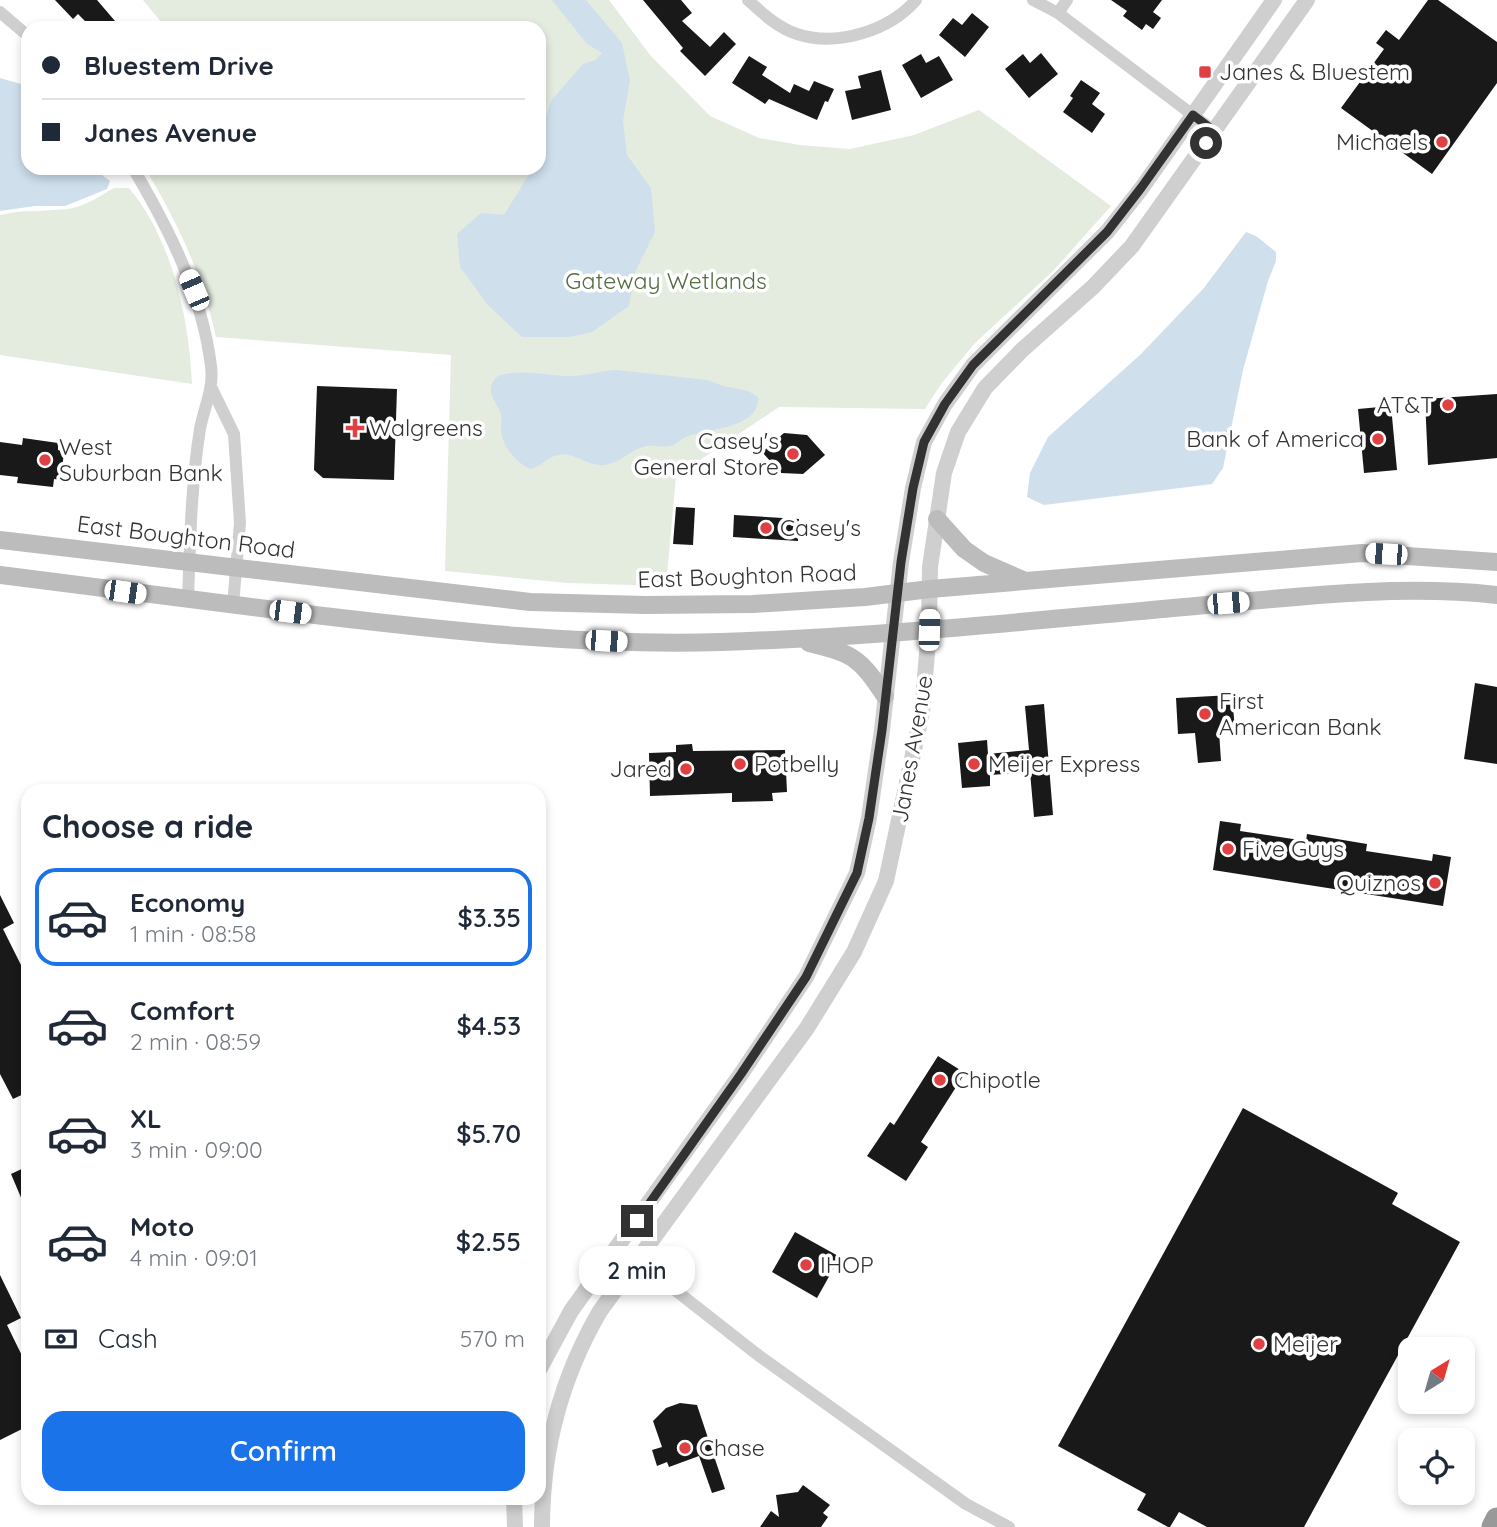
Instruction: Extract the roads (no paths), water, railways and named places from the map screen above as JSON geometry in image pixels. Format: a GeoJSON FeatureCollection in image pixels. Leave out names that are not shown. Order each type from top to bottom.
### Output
{"type":"FeatureCollection","features":[{"type":"Feature","properties":{"kind":"highway"},"geometry":{"type":"LineString","coordinates":[[1493,1527],[1497,1518]]}},
{"type":"Feature","properties":{"kind":"main road"},"geometry":{"type":"LineString","coordinates":[[937,519],[964,549],[984,563],[1027,582]]}},
{"type":"Feature","properties":{"kind":"main road","name":"East Boughton Road"},"geometry":{"type":"LineString","coordinates":[[0,540],[530,602],[645,605],[753,604],[865,597],[930,589],[1362,553],[1497,562]]}},
{"type":"Feature","properties":{"kind":"main road"},"geometry":{"type":"LineString","coordinates":[[0,575],[188,600],[522,637],[634,642],[720,642],[892,633],[1359,592],[1454,590],[1497,595]]}},
{"type":"Feature","properties":{"kind":"main road"},"geometry":{"type":"LineString","coordinates":[[792,638],[843,652],[857,659],[868,669],[885,696]]}},
{"type":"Feature","properties":{"kind":"street"},"geometry":{"type":"LineString","coordinates":[[748,0],[769,18],[797,34],[825,37],[859,35],[888,22],[916,0]]}},
{"type":"Feature","properties":{"kind":"street"},"geometry":{"type":"LineString","coordinates":[[1033,0],[1058,13],[1214,131]]}},
{"type":"Feature","properties":{"kind":"street"},"geometry":{"type":"LineString","coordinates":[[1058,13],[1067,0]]}},
{"type":"Feature","properties":{"kind":"street","name":"Janes Avenue"},"geometry":{"type":"LineString","coordinates":[[546,1357],[571,1311],[741,1074],[806,977],[857,873],[869,818],[913,488],[924,442],[945,404],[973,365],[1107,232],[1274,0]]}},
{"type":"Feature","properties":{"kind":"street","name":"Janes Avenue"},"geometry":{"type":"LineString","coordinates":[[546,1461],[566,1381],[580,1345],[600,1311],[788,1057],[854,952],[886,881],[922,712],[929,630],[930,567],[944,473],[958,432],[985,388],[1021,350],[1093,287],[1132,246],[1307,0]]}},
{"type":"Feature","properties":{"kind":"street"},"geometry":{"type":"LineString","coordinates":[[0,12],[21,30]]}},
{"type":"Feature","properties":{"kind":"street"},"geometry":{"type":"LineString","coordinates":[[137,175],[163,220],[194,290],[211,366],[212,388],[200,427],[190,521],[188,600]]}},
{"type":"Feature","properties":{"kind":"street"},"geometry":{"type":"LineString","coordinates":[[212,388],[234,434],[240,523],[233,605]]}},
{"type":"Feature","properties":{"kind":"street"},"geometry":{"type":"LineString","coordinates":[[619,1246],[769,1363],[966,1504],[1009,1527]]}},
{"type":"Feature","properties":{"kind":"street"},"geometry":{"type":"LineString","coordinates":[[514,1505],[515,1527]]}},
{"type":"Feature","properties":{"kind":"street","name":"Janes Avenue"},"geometry":{"type":"LineString","coordinates":[[542,1505],[542,1527]]}},
{"type":"Feature","properties":{"kind":"water"},"geometry":{"type":"Polygon","coordinates":[[[552,0],[586,0],[622,43],[630,80],[623,121],[627,155],[651,188],[655,232],[635,272],[629,306],[592,332],[570,337],[522,337],[488,305],[460,267],[457,234],[481,213],[504,215],[529,175],[546,175],[546,116],[551,101],[583,64],[596,60],[602,53],[587,44],[552,0]]]}},
{"type":"Feature","properties":{"kind":"water"},"geometry":{"type":"Polygon","coordinates":[[[0,78],[21,84],[21,175],[102,175],[110,181],[107,189],[65,206],[35,206],[0,211],[0,78]]]}},
{"type":"Feature","properties":{"kind":"water"},"geometry":{"type":"Polygon","coordinates":[[[1246,232],[1256,236],[1276,252],[1276,261],[1243,370],[1223,468],[1212,484],[1044,505],[1027,497],[1030,473],[1048,437],[1140,355],[1203,289],[1246,232]]]}},
{"type":"Feature","properties":{"kind":"water"},"geometry":{"type":"Polygon","coordinates":[[[616,370],[707,380],[748,391],[758,397],[756,408],[741,422],[684,438],[672,445],[643,447],[604,465],[592,464],[564,454],[554,456],[530,469],[511,453],[502,437],[501,415],[491,391],[493,381],[498,376],[525,372],[577,376],[616,370]]]}},
{"type":"Feature","properties":{"kind":"place","name":"Janes & Bluestem"},"geometry":{"type":"Point","coordinates":[1205,72]}},
{"type":"Feature","properties":{"kind":"place","name":"Michaels"},"geometry":{"type":"Point","coordinates":[1442,142]}},
{"type":"Feature","properties":{"kind":"place","name":"AT&T"},"geometry":{"type":"Point","coordinates":[1448,405]}},
{"type":"Feature","properties":{"kind":"place","name":"Walgreens"},"geometry":{"type":"Point","coordinates":[355,428]}},
{"type":"Feature","properties":{"kind":"place","name":"Bank of America"},"geometry":{"type":"Point","coordinates":[1378,439]}},
{"type":"Feature","properties":{"kind":"place","name":"Casey's General Store"},"geometry":{"type":"Point","coordinates":[793,454]}},
{"type":"Feature","properties":{"kind":"place","name":"West Suburban Bank"},"geometry":{"type":"Point","coordinates":[45,460]}},
{"type":"Feature","properties":{"kind":"place","name":"Casey's"},"geometry":{"type":"Point","coordinates":[766,528]}},
{"type":"Feature","properties":{"kind":"place","name":"First American Bank"},"geometry":{"type":"Point","coordinates":[1205,714]}},
{"type":"Feature","properties":{"kind":"place","name":"Potbelly"},"geometry":{"type":"Point","coordinates":[740,764]}},
{"type":"Feature","properties":{"kind":"place","name":"Meijer Express"},"geometry":{"type":"Point","coordinates":[974,764]}},
{"type":"Feature","properties":{"kind":"place","name":"Jared"},"geometry":{"type":"Point","coordinates":[686,769]}},
{"type":"Feature","properties":{"kind":"place","name":"Five Guys"},"geometry":{"type":"Point","coordinates":[1228,849]}},
{"type":"Feature","properties":{"kind":"place","name":"Quiznos"},"geometry":{"type":"Point","coordinates":[1435,883]}},
{"type":"Feature","properties":{"kind":"place","name":"Chipotle"},"geometry":{"type":"Point","coordinates":[940,1080]}},
{"type":"Feature","properties":{"kind":"place","name":"IHOP"},"geometry":{"type":"Point","coordinates":[806,1265]}},
{"type":"Feature","properties":{"kind":"place","name":"Meijer"},"geometry":{"type":"Point","coordinates":[1259,1344]}},
{"type":"Feature","properties":{"kind":"place","name":"Chase"},"geometry":{"type":"Point","coordinates":[685,1448]}},
{"type":"Feature","properties":{"kind":"park label","name":"Gateway Wetlands"},"geometry":{"type":"Point","coordinates":[666,281]}}]}
